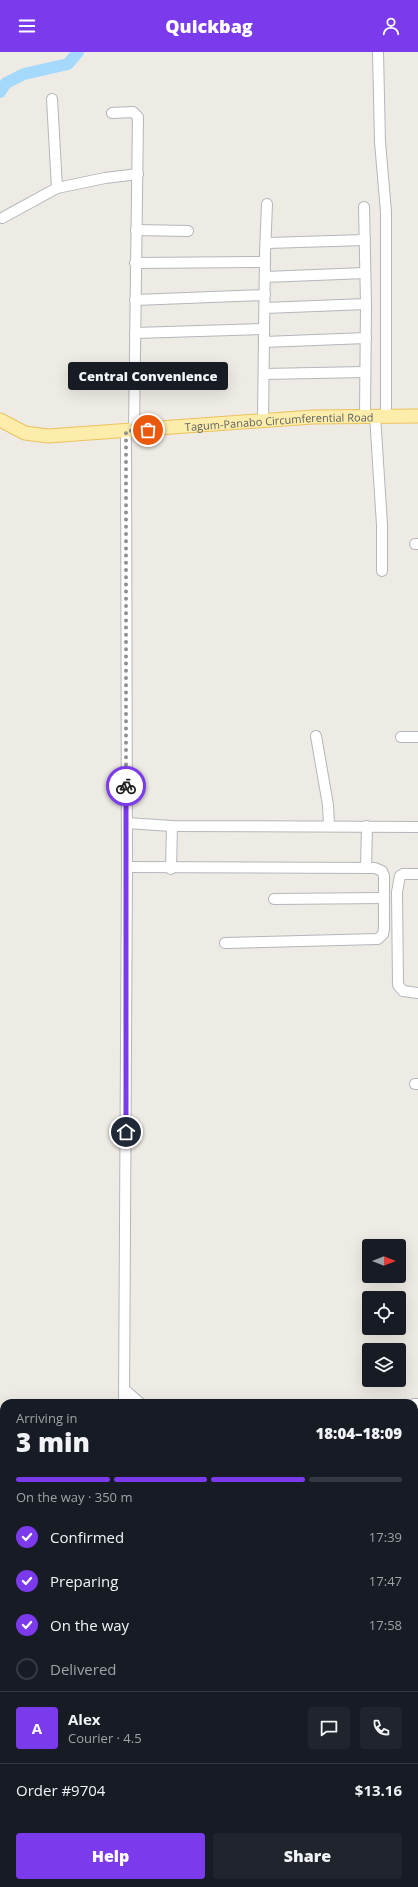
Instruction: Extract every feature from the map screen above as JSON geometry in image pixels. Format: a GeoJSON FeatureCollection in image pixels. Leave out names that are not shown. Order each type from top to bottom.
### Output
{"type":"FeatureCollection","features":[{"type":"Feature","properties":{"kind":"main road","name":"Tagum-Panabo Circumferential Road"},"geometry":{"type":"LineString","coordinates":[[0,420],[25,433],[48,436],[375,415],[418,416]]}},
{"type":"Feature","properties":{"kind":"street"},"geometry":{"type":"LineString","coordinates":[[378,52],[380,142],[386,212],[375,415],[382,525],[382,571]]}},
{"type":"Feature","properties":{"kind":"street"},"geometry":{"type":"LineString","coordinates":[[52,99],[57,188]]}},
{"type":"Feature","properties":{"kind":"street"},"geometry":{"type":"LineString","coordinates":[[112,113],[133,112],[138,116],[135,333],[130,431],[126,823],[124,1399]]}},
{"type":"Feature","properties":{"kind":"street"},"geometry":{"type":"LineString","coordinates":[[2,218],[57,188],[105,178],[138,174]]}},
{"type":"Feature","properties":{"kind":"street"},"geometry":{"type":"LineString","coordinates":[[264,421],[264,329],[267,204]]}},
{"type":"Feature","properties":{"kind":"street"},"geometry":{"type":"LineString","coordinates":[[364,207],[366,304],[365,372],[375,415]]}},
{"type":"Feature","properties":{"kind":"street"},"geometry":{"type":"LineString","coordinates":[[136,230],[188,231]]}},
{"type":"Feature","properties":{"kind":"street"},"geometry":{"type":"LineString","coordinates":[[267,243],[365,240]]}},
{"type":"Feature","properties":{"kind":"street"},"geometry":{"type":"LineString","coordinates":[[135,264],[265,262]]}},
{"type":"Feature","properties":{"kind":"street"},"geometry":{"type":"LineString","coordinates":[[265,276],[365,273]]}},
{"type":"Feature","properties":{"kind":"street"},"geometry":{"type":"LineString","coordinates":[[135,300],[265,295]]}},
{"type":"Feature","properties":{"kind":"street"},"geometry":{"type":"LineString","coordinates":[[265,308],[366,304]]}},
{"type":"Feature","properties":{"kind":"street"},"geometry":{"type":"LineString","coordinates":[[135,333],[264,329]]}},
{"type":"Feature","properties":{"kind":"street"},"geometry":{"type":"LineString","coordinates":[[264,342],[366,338]]}},
{"type":"Feature","properties":{"kind":"street"},"geometry":{"type":"LineString","coordinates":[[264,374],[365,372]]}},
{"type":"Feature","properties":{"kind":"street"},"geometry":{"type":"LineString","coordinates":[[316,736],[328,805],[329,825]]}},
{"type":"Feature","properties":{"kind":"street"},"geometry":{"type":"LineString","coordinates":[[401,737],[418,737]]}},
{"type":"Feature","properties":{"kind":"street"},"geometry":{"type":"LineString","coordinates":[[126,823],[172,826],[329,825],[418,827]]}},
{"type":"Feature","properties":{"kind":"street"},"geometry":{"type":"LineString","coordinates":[[171,868],[172,826]]}},
{"type":"Feature","properties":{"kind":"street"},"geometry":{"type":"LineString","coordinates":[[366,868],[367,826]]}},
{"type":"Feature","properties":{"kind":"street"},"geometry":{"type":"LineString","coordinates":[[127,867],[375,868],[382,871],[384,876],[383,934],[378,939],[225,943]]}},
{"type":"Feature","properties":{"kind":"street"},"geometry":{"type":"LineString","coordinates":[[418,874],[407,873],[400,876],[397,892],[398,985],[403,991],[418,993]]}},
{"type":"Feature","properties":{"kind":"street"},"geometry":{"type":"LineString","coordinates":[[274,899],[384,898]]}},
{"type":"Feature","properties":{"kind":"street"},"geometry":{"type":"LineString","coordinates":[[125,1390],[135,1399]]}},
{"type":"Feature","properties":{"kind":"waterway"},"geometry":{"type":"LineString","coordinates":[[0,92],[6,83],[24,74],[68,64],[78,52]]}},
{"type":"Feature","properties":{"kind":"way so far"},"geometry":{"type":"LineString","coordinates":[[126,786],[126,431],[148,430]]}},
{"type":"Feature","properties":{"kind":"place","name":"Central Convenience"},"geometry":{"type":"Point","coordinates":[148,430]}},
{"type":"Feature","properties":{"kind":"route"},"geometry":{"type":"LineString","coordinates":[[126,786],[126,1132]]}}]}
